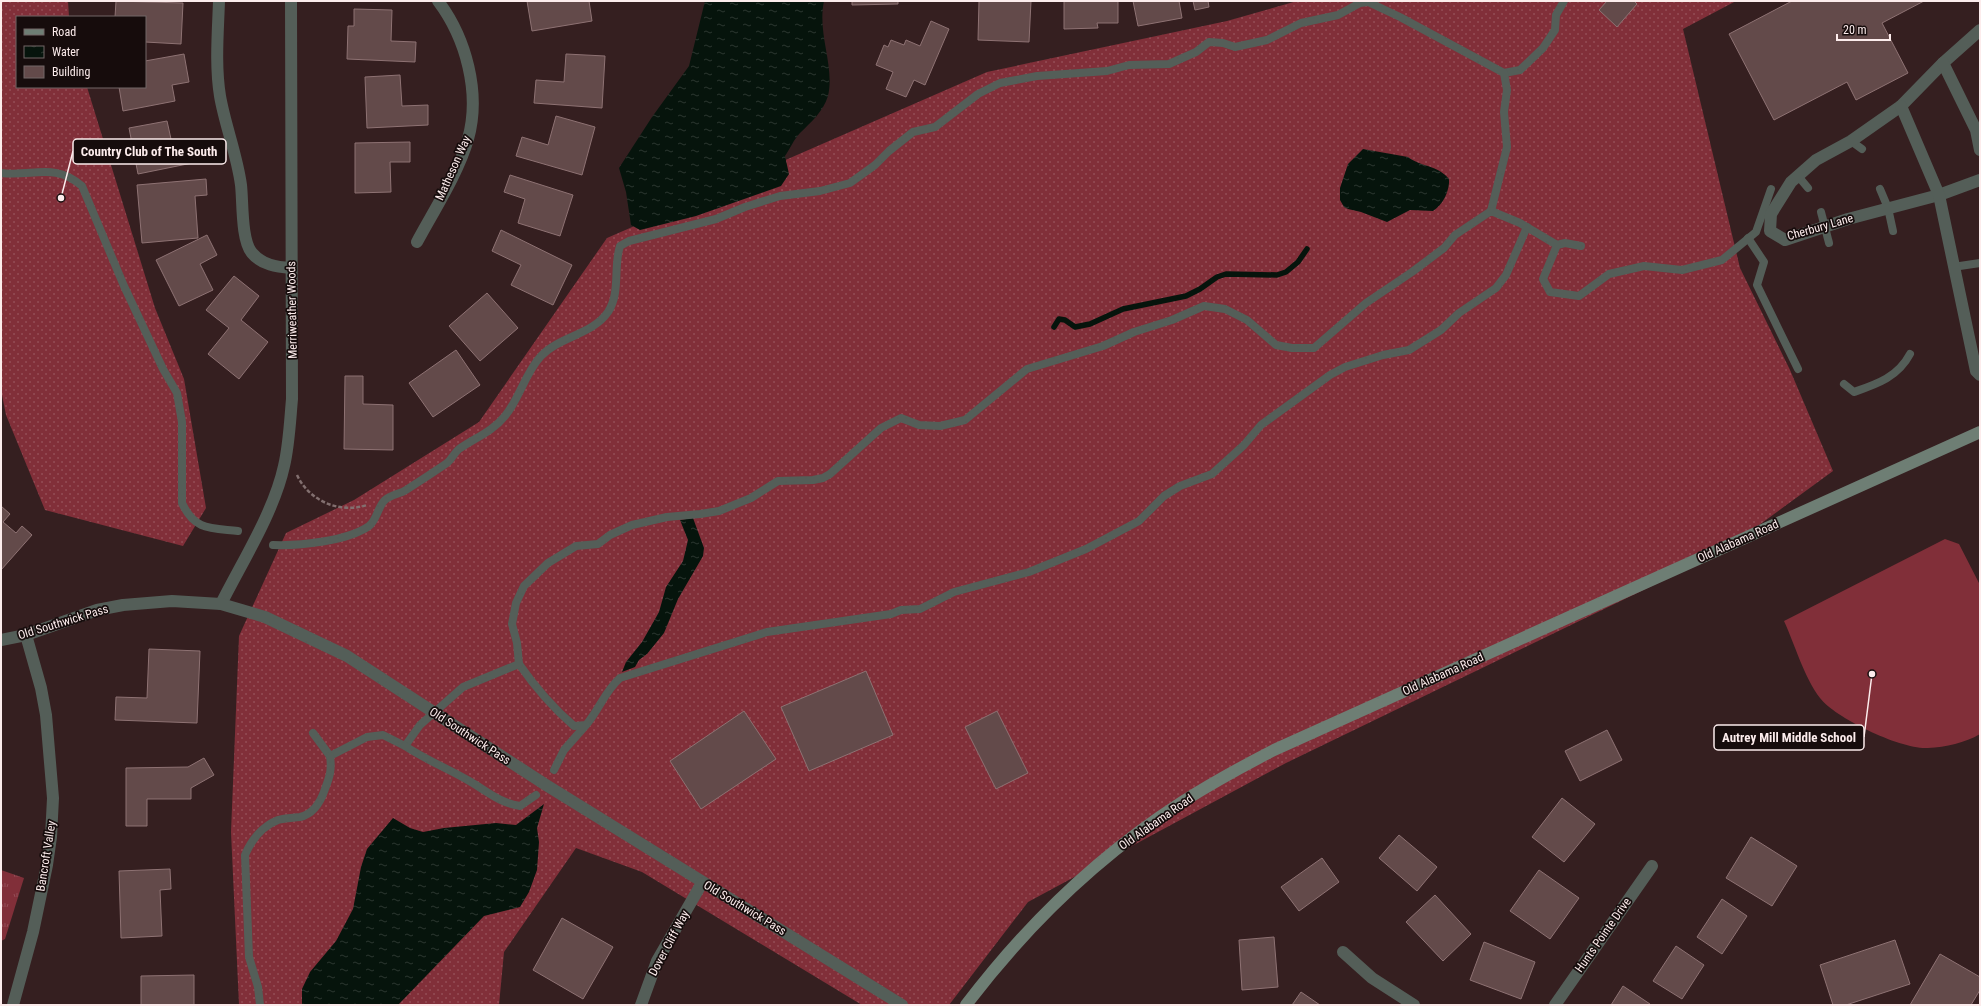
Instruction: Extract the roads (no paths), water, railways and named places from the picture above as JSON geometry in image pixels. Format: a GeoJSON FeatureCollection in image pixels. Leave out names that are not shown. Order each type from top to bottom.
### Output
{"type":"FeatureCollection","features":[{"type":"Feature","properties":{"kind":"main road","name":"Old Alabama Road"},"geometry":{"type":"LineString","coordinates":[[966,1005],[996,966],[1057,901],[1115,850],[1181,803],[1227,775],[1274,750],[1980,432]]}},
{"type":"Feature","properties":{"kind":"street"},"geometry":{"type":"LineString","coordinates":[[219,1],[217,50],[220,95],[241,183],[246,242],[252,253],[261,261],[278,267],[291,268]]}},
{"type":"Feature","properties":{"kind":"street","name":"Merriweather Woods"},"geometry":{"type":"LineString","coordinates":[[221,604],[267,514],[279,485],[285,465],[292,399],[291,1]]}},
{"type":"Feature","properties":{"kind":"street","name":"Matheson Way"},"geometry":{"type":"LineString","coordinates":[[417,242],[452,178],[468,139],[472,108],[471,78],[460,38],[448,14],[438,1]]}},
{"type":"Feature","properties":{"kind":"street","name":"Cherbury Lane"},"geometry":{"type":"LineString","coordinates":[[1980,30],[1943,63],[1901,106],[1851,140],[1816,160],[1791,182],[1771,214],[1770,231],[1785,240],[1888,208],[1939,195],[1980,180]]}},
{"type":"Feature","properties":{"kind":"street"},"geometry":{"type":"LineString","coordinates":[[1943,63],[1976,130],[1980,150]]}},
{"type":"Feature","properties":{"kind":"street"},"geometry":{"type":"LineString","coordinates":[[1901,106],[1939,195],[1976,371],[1980,375]]}},
{"type":"Feature","properties":{"kind":"street","name":"Old Southwick Pass"},"geometry":{"type":"LineString","coordinates":[[1,640],[26,635],[97,610],[123,605],[172,601],[221,604],[265,617],[347,656],[546,786],[902,1005]]}},
{"type":"Feature","properties":{"kind":"street","name":"Bancroft Valley"},"geometry":{"type":"LineString","coordinates":[[13,1005],[33,932],[47,865],[51,837],[53,798],[46,716],[41,688],[26,635]]}},
{"type":"Feature","properties":{"kind":"street","name":"Hunts Pointe Drive"},"geometry":{"type":"LineString","coordinates":[[1555,1005],[1652,866]]}},
{"type":"Feature","properties":{"kind":"street","name":"Dover Cliff Way"},"geometry":{"type":"LineString","coordinates":[[641,1005],[657,961],[702,883]]}},
{"type":"Feature","properties":{"kind":"street"},"geometry":{"type":"LineString","coordinates":[[1343,952],[1372,978],[1414,1005]]}},
{"type":"Feature","properties":{"kind":"lane"},"geometry":{"type":"LineString","coordinates":[[273,545],[292,546],[339,539],[370,526],[384,500],[403,492],[436,471],[449,461],[457,450],[495,427],[506,415],[540,356],[555,344],[594,326],[608,312],[616,288],[617,254],[620,246],[630,241],[716,219],[745,207],[780,196],[820,191],[850,183],[875,165],[888,151],[913,132],[935,127],[978,94],[1000,83],[1038,76],[1108,71],[1129,65],[1169,64],[1196,52],[1209,42],[1223,43],[1235,47],[1267,40],[1301,23],[1338,15],[1360,3],[1368,2],[1400,17],[1504,74],[1520,70],[1543,48],[1555,30],[1556,15],[1564,1]]}},
{"type":"Feature","properties":{"kind":"lane"},"geometry":{"type":"LineString","coordinates":[[586,725],[574,726],[559,713],[537,690],[519,664],[517,643],[512,624],[516,603],[524,586],[548,563],[576,546],[598,544],[610,535],[632,525],[667,517],[719,511],[751,498],[778,481],[801,482],[823,478],[830,474],[881,428],[901,418],[919,425],[940,426],[966,420],[1027,369],[1103,346],[1134,332],[1172,320],[1204,306],[1225,309],[1247,320],[1276,345],[1292,348],[1314,348],[1366,303],[1412,272],[1444,248],[1455,235],[1491,211],[1507,147],[1504,112],[1506,90],[1504,74]]}},
{"type":"Feature","properties":{"kind":"lane"},"geometry":{"type":"LineString","coordinates":[[1851,140],[1862,149]]}},
{"type":"Feature","properties":{"kind":"lane"},"geometry":{"type":"LineString","coordinates":[[1,173],[61,173],[73,178],[82,186],[124,286],[163,369],[177,393],[182,428],[182,502],[187,514],[202,527],[238,531]]}},
{"type":"Feature","properties":{"kind":"lane"},"geometry":{"type":"LineString","coordinates":[[1798,176],[1808,188]]}},
{"type":"Feature","properties":{"kind":"lane"},"geometry":{"type":"LineString","coordinates":[[1557,245],[1544,279],[1550,292],[1579,296],[1609,274],[1644,266],[1682,270],[1722,260],[1756,232],[1771,189]]}},
{"type":"Feature","properties":{"kind":"lane"},"geometry":{"type":"LineString","coordinates":[[1880,189],[1888,208],[1893,231]]}},
{"type":"Feature","properties":{"kind":"lane"},"geometry":{"type":"LineString","coordinates":[[1491,211],[1527,227],[1557,245],[1566,243],[1581,246]]}},
{"type":"Feature","properties":{"kind":"lane"},"geometry":{"type":"LineString","coordinates":[[1821,212],[1829,243]]}},
{"type":"Feature","properties":{"kind":"lane"},"geometry":{"type":"LineString","coordinates":[[554,770],[564,750],[595,714],[610,686],[620,678],[767,632],[891,614],[901,610],[920,609],[954,592],[1028,572],[1086,549],[1139,521],[1169,493],[1180,486],[1212,474],[1244,445],[1261,425],[1330,375],[1345,368],[1383,355],[1409,350],[1441,330],[1459,313],[1496,288],[1506,275],[1527,227]]}},
{"type":"Feature","properties":{"kind":"lane"},"geometry":{"type":"LineString","coordinates":[[1748,238],[1764,262],[1757,285],[1798,369]]}},
{"type":"Feature","properties":{"kind":"lane"},"geometry":{"type":"LineString","coordinates":[[1953,267],[1980,263]]}},
{"type":"Feature","properties":{"kind":"lane"},"geometry":{"type":"LineString","coordinates":[[1844,384],[1854,392],[1877,385],[1903,367],[1910,354]]}},
{"type":"Feature","properties":{"kind":"lane"},"geometry":{"type":"LineString","coordinates":[[405,746],[420,725],[435,714],[464,687],[519,664]]}},
{"type":"Feature","properties":{"kind":"lane"},"geometry":{"type":"LineString","coordinates":[[260,1005],[258,987],[249,957],[245,855],[250,842],[265,828],[276,821],[301,817],[316,807],[321,801],[332,770],[330,756],[313,733]]}},
{"type":"Feature","properties":{"kind":"lane"},"geometry":{"type":"LineString","coordinates":[[330,756],[367,737],[382,735],[472,782],[493,798],[510,805],[520,806],[536,795]]}},
{"type":"Feature","properties":{"kind":"water"},"geometry":{"type":"Polygon","coordinates":[[[705,1],[824,1],[822,14],[830,84],[828,96],[820,112],[798,135],[785,156],[789,174],[781,186],[696,216],[640,230],[631,225],[626,192],[619,168],[652,117],[689,66],[705,1]]]}},
{"type":"Feature","properties":{"kind":"water"},"geometry":{"type":"Polygon","coordinates":[[[1363,149],[1408,157],[1418,163],[1445,174],[1449,179],[1449,183],[1443,201],[1433,211],[1410,210],[1387,222],[1344,207],[1340,200],[1340,188],[1348,164],[1363,149]]]}},
{"type":"Feature","properties":{"kind":"water"},"geometry":{"type":"Polygon","coordinates":[[[693,518],[704,548],[703,556],[678,599],[664,633],[647,654],[639,660],[635,667],[622,672],[626,662],[642,642],[659,612],[666,587],[683,561],[688,540],[680,520],[693,518]]]}},
{"type":"Feature","properties":{"kind":"water"},"geometry":{"type":"Polygon","coordinates":[[[544,804],[537,828],[539,842],[537,870],[529,892],[520,907],[484,916],[398,1005],[302,1005],[302,989],[310,972],[336,941],[353,909],[361,867],[367,849],[393,818],[410,828],[423,832],[444,828],[496,823],[516,825],[544,804]]]}},
{"type":"Feature","properties":{"kind":"waterway"},"geometry":{"type":"LineString","coordinates":[[1054,327],[1059,319],[1065,320],[1075,327],[1090,324],[1123,309],[1186,296],[1200,289],[1217,277],[1226,274],[1277,275],[1286,272],[1298,262],[1307,249]]}},
{"type":"Feature","properties":{"kind":"place","name":"Country Club of The South"},"geometry":{"type":"Point","coordinates":[61,198]}},
{"type":"Feature","properties":{"kind":"place","name":"Autrey Mill Middle School"},"geometry":{"type":"Point","coordinates":[1872,674]}}]}
